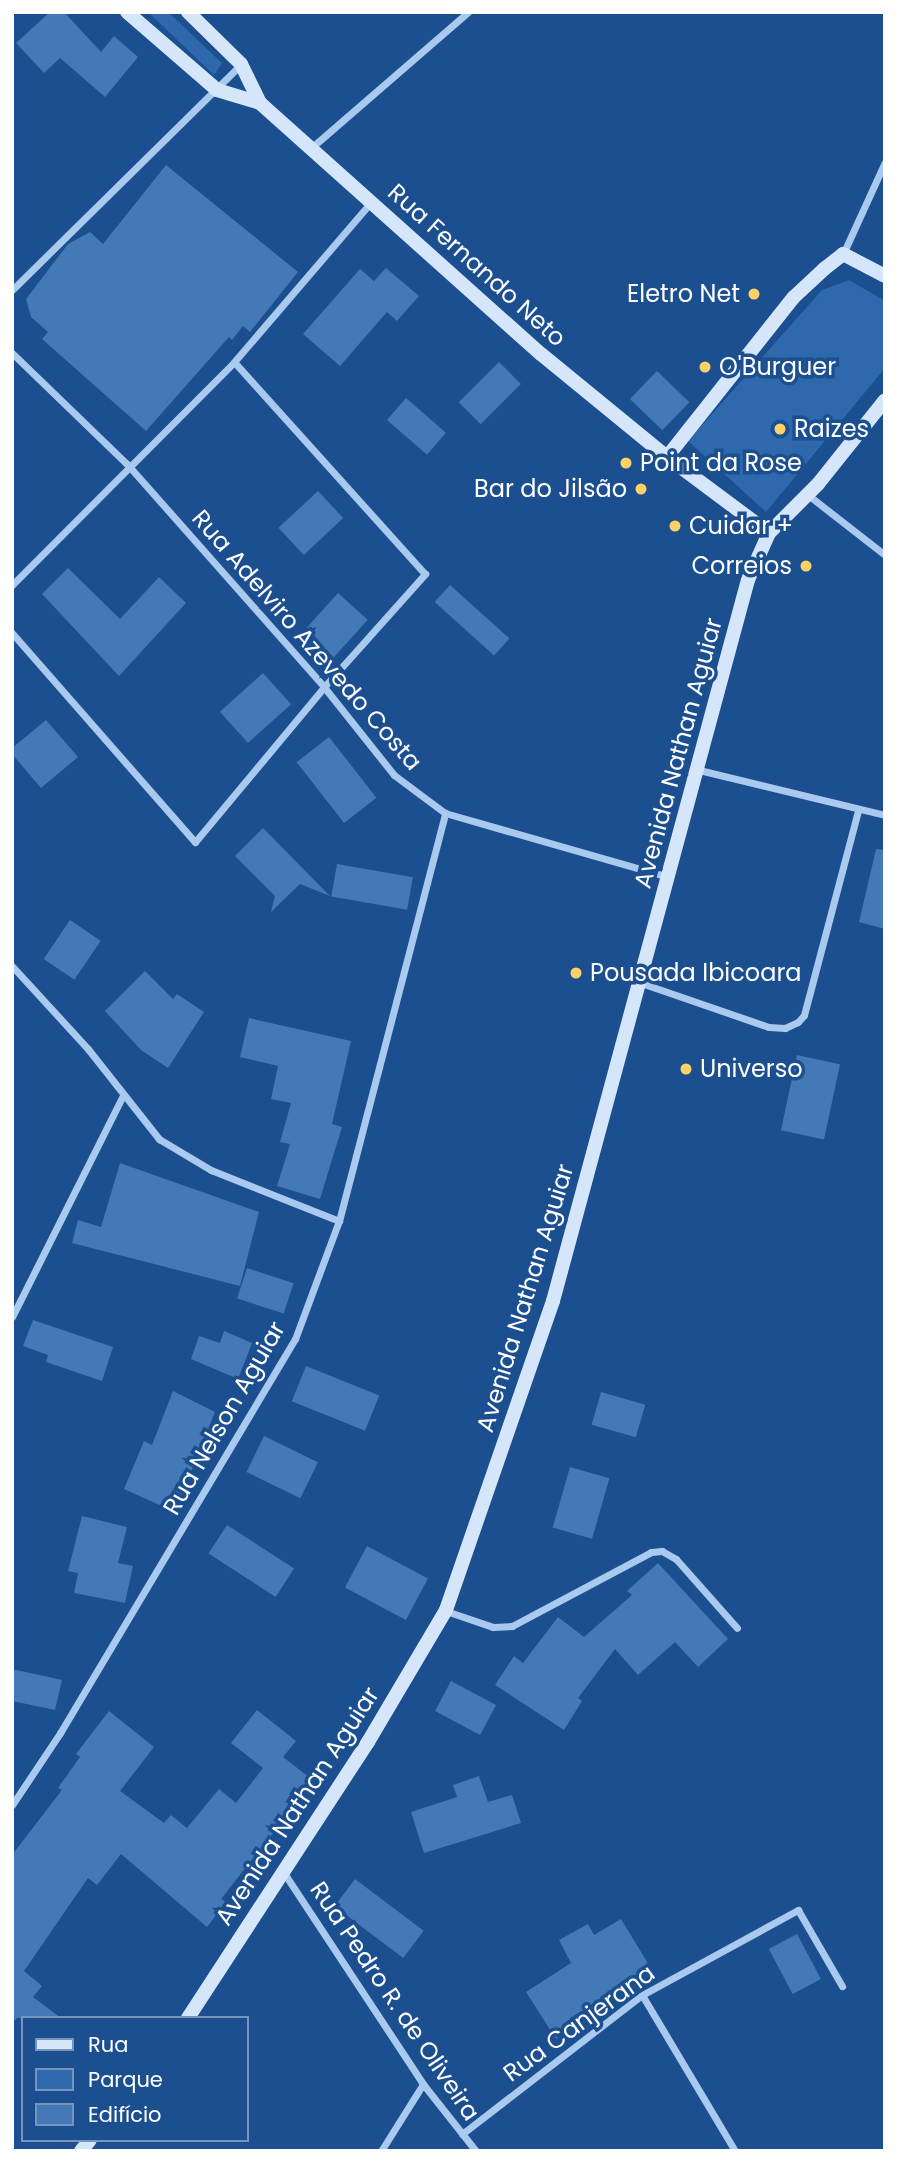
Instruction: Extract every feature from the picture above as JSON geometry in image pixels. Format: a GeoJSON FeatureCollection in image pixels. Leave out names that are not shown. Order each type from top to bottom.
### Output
{"type":"FeatureCollection","features":[{"type":"Feature","properties":{"kind":"main road","name":"Rua Fernando Neto"},"geometry":{"type":"LineString","coordinates":[[127,12],[217,90],[260,103]]}},
{"type":"Feature","properties":{"kind":"main road","name":"Rua Fernando Neto"},"geometry":{"type":"LineString","coordinates":[[188,12],[241,64],[260,103],[541,354],[667,457],[769,533]]}},
{"type":"Feature","properties":{"kind":"main road"},"geometry":{"type":"LineString","coordinates":[[667,457],[794,297],[843,254],[885,276]]}},
{"type":"Feature","properties":{"kind":"main road"},"geometry":{"type":"LineString","coordinates":[[769,533],[808,495],[885,400]]}},
{"type":"Feature","properties":{"kind":"main road","name":"Avenida Nathan Aguiar"},"geometry":{"type":"LineString","coordinates":[[189,2016],[283,1873],[446,1611],[553,1301],[748,580],[769,533]]}},
{"type":"Feature","properties":{"kind":"street"},"geometry":{"type":"LineString","coordinates":[[312,148],[468,12]]}},
{"type":"Feature","properties":{"kind":"street"},"geometry":{"type":"LineString","coordinates":[[12,290],[241,64]]}},
{"type":"Feature","properties":{"kind":"street"},"geometry":{"type":"LineString","coordinates":[[843,254],[885,162]]}},
{"type":"Feature","properties":{"kind":"street"},"geometry":{"type":"LineString","coordinates":[[12,585],[127,464],[234,362],[372,201]]}},
{"type":"Feature","properties":{"kind":"street","name":"Rua Adelviro Azevedo Costa"},"geometry":{"type":"LineString","coordinates":[[12,353],[127,464],[324,687],[394,775],[445,813],[668,877]]}},
{"type":"Feature","properties":{"kind":"street"},"geometry":{"type":"LineString","coordinates":[[12,633],[195,842],[324,687],[425,575],[234,362]]}},
{"type":"Feature","properties":{"kind":"street"},"geometry":{"type":"LineString","coordinates":[[808,495],[885,555]]}},
{"type":"Feature","properties":{"kind":"street"},"geometry":{"type":"LineString","coordinates":[[699,769],[885,815]]}},
{"type":"Feature","properties":{"kind":"street"},"geometry":{"type":"LineString","coordinates":[[641,983],[769,1027],[785,1028],[798,1021],[804,1015],[858,810]]}},
{"type":"Feature","properties":{"kind":"street","name":"Rua Nelson Aguiar"},"geometry":{"type":"LineString","coordinates":[[12,1805],[60,1732],[295,1339],[339,1221],[445,813]]}},
{"type":"Feature","properties":{"kind":"street"},"geometry":{"type":"LineString","coordinates":[[12,966],[88,1049],[122,1097],[159,1139],[211,1170],[339,1221]]}},
{"type":"Feature","properties":{"kind":"street"},"geometry":{"type":"LineString","coordinates":[[12,1317],[122,1097]]}},
{"type":"Feature","properties":{"kind":"street"},"geometry":{"type":"LineString","coordinates":[[446,1611],[493,1627],[512,1626],[651,1552],[662,1551],[676,1559],[737,1628]]}},
{"type":"Feature","properties":{"kind":"street","name":"Rua Pedro R. de Oliveira"},"geometry":{"type":"LineString","coordinates":[[283,1873],[422,2084],[476,2151]]}},
{"type":"Feature","properties":{"kind":"street","name":"Rua Canjerana"},"geometry":{"type":"LineString","coordinates":[[462,2134],[642,1995],[798,1910],[842,1986]]}},
{"type":"Feature","properties":{"kind":"street"},"geometry":{"type":"LineString","coordinates":[[642,1995],[733,2150]]}},
{"type":"Feature","properties":{"kind":"street"},"geometry":{"type":"LineString","coordinates":[[380,2151],[422,2084]]}},
{"type":"Feature","properties":{"kind":"green space"},"geometry":{"type":"Polygon","coordinates":[[[148,12],[168,12],[222,63],[214,75],[148,12]]]}},
{"type":"Feature","properties":{"kind":"green space"},"geometry":{"type":"Polygon","coordinates":[[[849,280],[885,301],[885,368],[766,512],[688,441],[822,290],[849,280]]]}},
{"type":"Feature","properties":{"kind":"building"},"geometry":{"type":"Polygon","coordinates":[[[50,12],[64,12],[101,52],[114,36],[138,57],[105,97],[60,58],[44,73],[16,43],[50,12]]]}},
{"type":"Feature","properties":{"kind":"building"},"geometry":{"type":"Polygon","coordinates":[[[166,165],[298,272],[250,332],[243,326],[232,340],[229,337],[146,431],[42,339],[48,332],[31,317],[26,299],[68,244],[90,232],[103,244],[166,165]]]}},
{"type":"Feature","properties":{"kind":"building"},"geometry":{"type":"Polygon","coordinates":[[[386,268],[419,296],[397,321],[387,312],[340,366],[303,334],[360,269],[374,281],[386,268]]]}},
{"type":"Feature","properties":{"kind":"building"},"geometry":{"type":"Polygon","coordinates":[[[499,362],[521,384],[481,424],[459,402],[499,362]]]}},
{"type":"Feature","properties":{"kind":"building"},"geometry":{"type":"Polygon","coordinates":[[[657,371],[689,402],[662,430],[630,399],[657,371]]]}},
{"type":"Feature","properties":{"kind":"building"},"geometry":{"type":"Polygon","coordinates":[[[406,398],[446,433],[427,455],[387,420],[406,398]]]}},
{"type":"Feature","properties":{"kind":"building"},"geometry":{"type":"Polygon","coordinates":[[[318,491],[343,518],[304,555],[279,528],[318,491]]]}},
{"type":"Feature","properties":{"kind":"building"},"geometry":{"type":"Polygon","coordinates":[[[68,568],[120,619],[159,577],[186,603],[119,676],[42,594],[68,568]]]}},
{"type":"Feature","properties":{"kind":"building"},"geometry":{"type":"Polygon","coordinates":[[[450,585],[509,639],[494,656],[435,602],[450,585]]]}},
{"type":"Feature","properties":{"kind":"building"},"geometry":{"type":"Polygon","coordinates":[[[338,593],[368,620],[326,666],[297,639],[338,593]]]}},
{"type":"Feature","properties":{"kind":"building"},"geometry":{"type":"Polygon","coordinates":[[[263,673],[291,704],[248,743],[220,712],[263,673]]]}},
{"type":"Feature","properties":{"kind":"building"},"geometry":{"type":"Polygon","coordinates":[[[46,720],[78,757],[41,788],[12,754],[12,748],[46,720]]]}},
{"type":"Feature","properties":{"kind":"building"},"geometry":{"type":"Polygon","coordinates":[[[329,737],[376,798],[344,823],[297,762],[329,737]]]}},
{"type":"Feature","properties":{"kind":"building"},"geometry":{"type":"Polygon","coordinates":[[[263,828],[330,896],[300,884],[271,912],[275,896],[235,856],[263,828]]]}},
{"type":"Feature","properties":{"kind":"building"},"geometry":{"type":"Polygon","coordinates":[[[876,849],[885,850],[885,929],[859,922],[876,849]]]}},
{"type":"Feature","properties":{"kind":"building"},"geometry":{"type":"Polygon","coordinates":[[[337,864],[413,877],[407,910],[331,896],[337,864]]]}},
{"type":"Feature","properties":{"kind":"building"},"geometry":{"type":"Polygon","coordinates":[[[70,920],[101,941],[74,980],[44,959],[70,920]]]}},
{"type":"Feature","properties":{"kind":"building"},"geometry":{"type":"Polygon","coordinates":[[[145,971],[173,999],[177,994],[204,1012],[168,1068],[141,1050],[105,1011],[145,971]]]}},
{"type":"Feature","properties":{"kind":"building"},"geometry":{"type":"Polygon","coordinates":[[[249,1018],[351,1041],[332,1124],[342,1127],[320,1199],[277,1186],[290,1144],[280,1142],[291,1103],[271,1099],[278,1066],[240,1057],[249,1018]]]}},
{"type":"Feature","properties":{"kind":"building"},"geometry":{"type":"Polygon","coordinates":[[[797,1055],[840,1064],[824,1139],[781,1130],[797,1055]]]}},
{"type":"Feature","properties":{"kind":"building"},"geometry":{"type":"Polygon","coordinates":[[[120,1163],[259,1212],[240,1286],[72,1243],[78,1220],[101,1227],[120,1163]]]}},
{"type":"Feature","properties":{"kind":"building"},"geometry":{"type":"Polygon","coordinates":[[[247,1268],[294,1283],[284,1314],[237,1298],[247,1268]]]}},
{"type":"Feature","properties":{"kind":"building"},"geometry":{"type":"Polygon","coordinates":[[[33,1320],[113,1347],[102,1381],[46,1362],[48,1355],[23,1346],[33,1320]]]}},
{"type":"Feature","properties":{"kind":"building"},"geometry":{"type":"Polygon","coordinates":[[[224,1331],[252,1343],[238,1379],[191,1359],[199,1336],[220,1343],[224,1331]]]}},
{"type":"Feature","properties":{"kind":"building"},"geometry":{"type":"Polygon","coordinates":[[[306,1366],[379,1396],[365,1431],[292,1401],[306,1366]]]}},
{"type":"Feature","properties":{"kind":"building"},"geometry":{"type":"Polygon","coordinates":[[[173,1391],[215,1412],[175,1512],[124,1489],[144,1441],[152,1445],[173,1391]]]}},
{"type":"Feature","properties":{"kind":"building"},"geometry":{"type":"Polygon","coordinates":[[[601,1392],[645,1405],[636,1437],[592,1425],[601,1392]]]}},
{"type":"Feature","properties":{"kind":"building"},"geometry":{"type":"Polygon","coordinates":[[[264,1436],[318,1462],[300,1498],[246,1472],[264,1436]]]}},
{"type":"Feature","properties":{"kind":"building"},"geometry":{"type":"Polygon","coordinates":[[[570,1467],[609,1478],[592,1539],[553,1528],[570,1467]]]}},
{"type":"Feature","properties":{"kind":"building"},"geometry":{"type":"Polygon","coordinates":[[[82,1516],[127,1527],[118,1563],[133,1566],[125,1603],[74,1593],[78,1573],[68,1571],[82,1516]]]}},
{"type":"Feature","properties":{"kind":"building"},"geometry":{"type":"Polygon","coordinates":[[[227,1525],[294,1569],[276,1597],[208,1554],[227,1525]]]}},
{"type":"Feature","properties":{"kind":"building"},"geometry":{"type":"Polygon","coordinates":[[[367,1546],[428,1578],[406,1620],[345,1587],[367,1546]]]}},
{"type":"Feature","properties":{"kind":"building"},"geometry":{"type":"Polygon","coordinates":[[[658,1563],[728,1639],[698,1667],[675,1642],[638,1675],[615,1649],[578,1698],[582,1701],[564,1730],[495,1685],[514,1656],[523,1663],[558,1617],[584,1637],[632,1595],[627,1591],[658,1563]]]}},
{"type":"Feature","properties":{"kind":"building"},"geometry":{"type":"Polygon","coordinates":[[[12,1669],[62,1680],[55,1710],[12,1701],[12,1669]]]}},
{"type":"Feature","properties":{"kind":"building"},"geometry":{"type":"Polygon","coordinates":[[[451,1681],[496,1705],[480,1735],[435,1711],[451,1681]]]}},
{"type":"Feature","properties":{"kind":"building"},"geometry":{"type":"Polygon","coordinates":[[[257,1710],[296,1741],[283,1757],[314,1781],[221,1899],[226,1902],[207,1927],[121,1854],[97,1885],[88,1878],[24,1971],[42,1986],[33,1997],[58,2016],[21,2016],[12,2023],[12,1855],[62,1790],[58,1788],[80,1757],[76,1754],[109,1711],[154,1747],[120,1791],[164,1823],[171,1815],[187,1828],[219,1789],[236,1803],[263,1768],[231,1743],[257,1710]]]}},
{"type":"Feature","properties":{"kind":"building"},"geometry":{"type":"Polygon","coordinates":[[[479,1776],[488,1802],[512,1795],[521,1823],[424,1853],[411,1812],[457,1797],[453,1785],[479,1776]]]}},
{"type":"Feature","properties":{"kind":"building"},"geometry":{"type":"Polygon","coordinates":[[[355,1879],[424,1931],[403,1958],[335,1906],[355,1879]]]}},
{"type":"Feature","properties":{"kind":"building"},"geometry":{"type":"Polygon","coordinates":[[[621,1919],[652,1970],[570,2018],[576,2026],[556,2039],[526,1992],[571,1963],[559,1940],[588,1924],[594,1935],[621,1919]]]}},
{"type":"Feature","properties":{"kind":"building"},"geometry":{"type":"Polygon","coordinates":[[[797,1934],[821,1979],[793,1994],[769,1949],[797,1934]]]}},
{"type":"Feature","properties":{"kind":"place","name":"Eletro Net"},"geometry":{"type":"Point","coordinates":[754,294]}},
{"type":"Feature","properties":{"kind":"place","name":"O'Burguer"},"geometry":{"type":"Point","coordinates":[705,367]}},
{"type":"Feature","properties":{"kind":"place","name":"Raizes"},"geometry":{"type":"Point","coordinates":[780,429]}},
{"type":"Feature","properties":{"kind":"place","name":"Point da Rose"},"geometry":{"type":"Point","coordinates":[626,463]}},
{"type":"Feature","properties":{"kind":"place","name":"Bar do Jilsão"},"geometry":{"type":"Point","coordinates":[641,489]}},
{"type":"Feature","properties":{"kind":"place","name":"Cuidar +"},"geometry":{"type":"Point","coordinates":[675,526]}},
{"type":"Feature","properties":{"kind":"place","name":"Correios"},"geometry":{"type":"Point","coordinates":[806,566]}},
{"type":"Feature","properties":{"kind":"place","name":"Pousada Ibicoara"},"geometry":{"type":"Point","coordinates":[576,973]}},
{"type":"Feature","properties":{"kind":"place","name":"Universo"},"geometry":{"type":"Point","coordinates":[686,1069]}}]}
